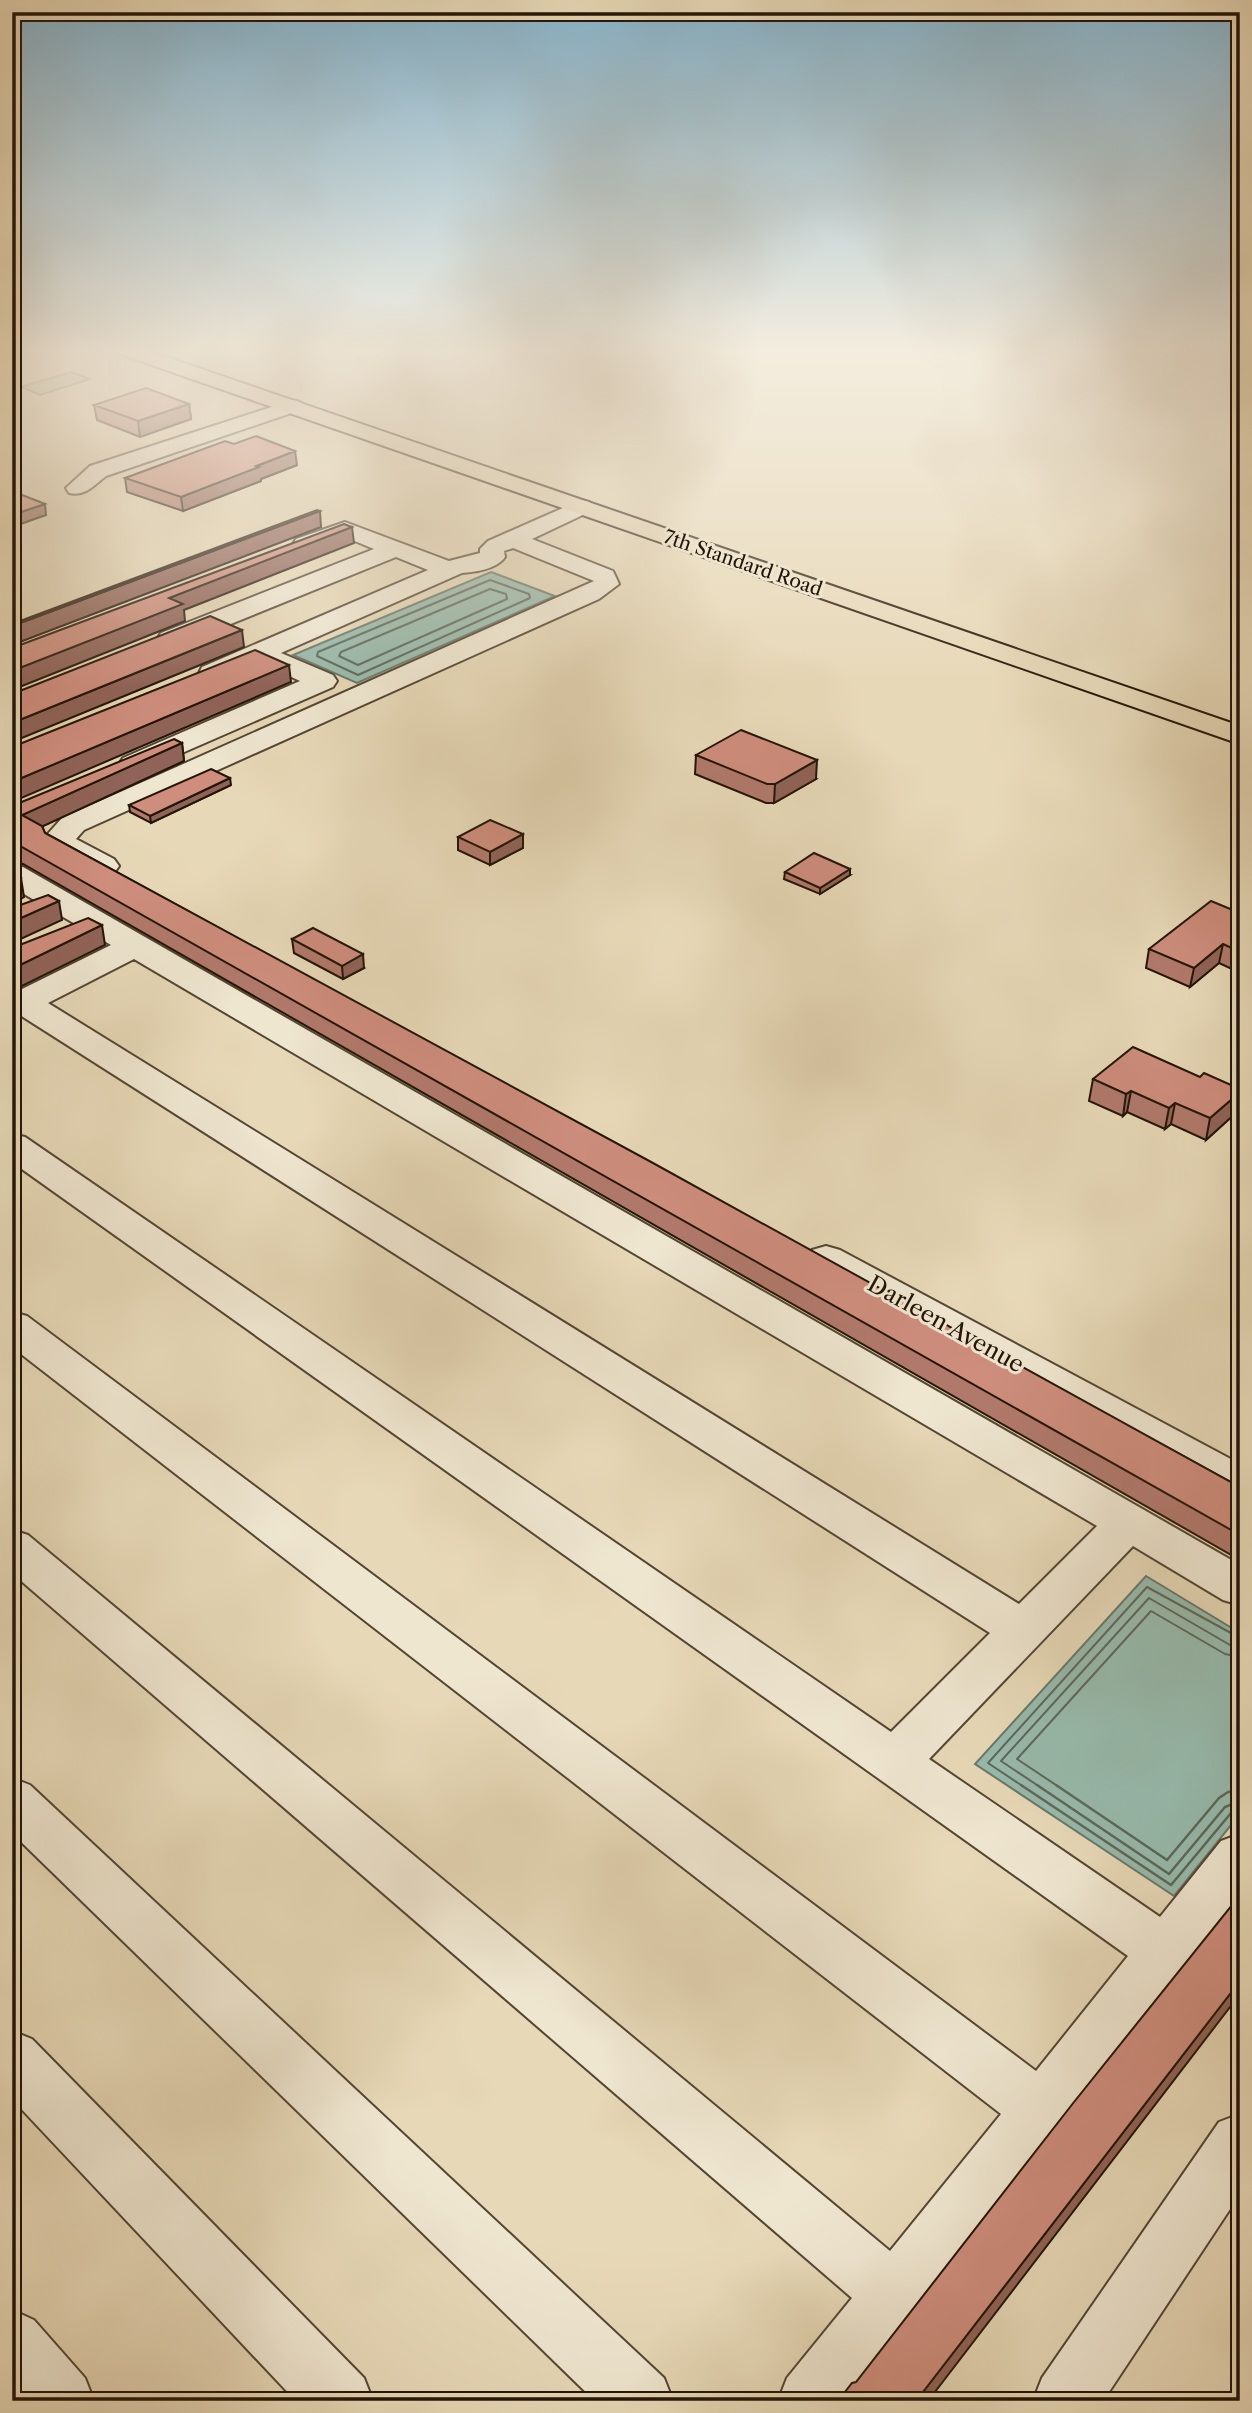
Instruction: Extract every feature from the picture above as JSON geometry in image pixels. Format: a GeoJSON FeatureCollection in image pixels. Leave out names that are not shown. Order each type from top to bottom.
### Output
{"type":"FeatureCollection","features":[{"type":"Feature","properties":{"kind":"main road","name":"7th Standard Road"},"geometry":{"type":"LineString","coordinates":[[475,463],[589,498]]}},
{"type":"Feature","properties":{"kind":"main road","name":"7th Standard Road"},"geometry":{"type":"LineString","coordinates":[[494,463],[1240,736]]}},
{"type":"Feature","properties":{"kind":"street"},"geometry":{"type":"LineString","coordinates":[[77,488],[98,471],[123,463]]}},
{"type":"Feature","properties":{"kind":"street"},"geometry":{"type":"LineString","coordinates":[[165,655],[260,653],[454,568],[473,565],[493,556],[502,544],[589,498]]}},
{"type":"Feature","properties":{"kind":"street"},"geometry":{"type":"LineString","coordinates":[[281,554],[345,529],[424,560],[454,568]]}},
{"type":"Feature","properties":{"kind":"street"},"geometry":{"type":"LineString","coordinates":[[165,655],[384,544]]}},
{"type":"Feature","properties":{"kind":"street"},"geometry":{"type":"LineString","coordinates":[[135,883],[61,844],[60,837],[73,824],[89,816],[590,594],[607,584],[604,576],[502,544]]}},
{"type":"Feature","properties":{"kind":"street"},"geometry":{"type":"LineString","coordinates":[[165,655],[424,560]]}},
{"type":"Feature","properties":{"kind":"street"},"geometry":{"type":"LineString","coordinates":[[111,760],[323,681],[260,653]]}},
{"type":"Feature","properties":{"kind":"street"},"geometry":{"type":"LineString","coordinates":[[12,874],[38,906],[93,921],[1240,1587]]}},
{"type":"Feature","properties":{"kind":"street"},"geometry":{"type":"LineString","coordinates":[[58,937],[93,921]]}},
{"type":"Feature","properties":{"kind":"street"},"geometry":{"type":"LineString","coordinates":[[18,1004],[135,946]]}},
{"type":"Feature","properties":{"kind":"street"},"geometry":{"type":"LineString","coordinates":[[18,1004],[1023,1630]]}},
{"type":"Feature","properties":{"kind":"street"},"geometry":{"type":"LineString","coordinates":[[12,1145],[1165,1951]]}},
{"type":"Feature","properties":{"kind":"street","name":"Darleen Avenue"},"geometry":{"type":"LineString","coordinates":[[798,1244],[1240,1484]]}},
{"type":"Feature","properties":{"kind":"street"},"geometry":{"type":"LineString","coordinates":[[12,1326],[1040,2109]]}},
{"type":"Feature","properties":{"kind":"street"},"geometry":{"type":"LineString","coordinates":[[894,1762],[1128,1522]]}},
{"type":"Feature","properties":{"kind":"street"},"geometry":{"type":"LineString","coordinates":[[12,1547],[894,2294]]}},
{"type":"Feature","properties":{"kind":"street"},"geometry":{"type":"LineString","coordinates":[[12,1800],[641,2401]]}},
{"type":"Feature","properties":{"kind":"street"},"geometry":{"type":"LineString","coordinates":[[810,2401],[1240,1857]]}},
{"type":"Feature","properties":{"kind":"street"},"geometry":{"type":"LineString","coordinates":[[12,2057],[341,2401]]}},
{"type":"Feature","properties":{"kind":"street"},"geometry":{"type":"LineString","coordinates":[[1072,2398],[1240,2143]]}},
{"type":"Feature","properties":{"kind":"street"},"geometry":{"type":"LineString","coordinates":[[12,2342],[62,2401]]}},
{"type":"Feature","properties":{"kind":"water"},"geometry":{"type":"Polygon","coordinates":[[[491,572],[555,596],[357,683],[293,655],[491,572]]]}},
{"type":"Feature","properties":{"kind":"water"},"geometry":{"type":"Polygon","coordinates":[[[1146,1576],[1240,1633],[1240,1814],[1174,1896],[975,1764],[1146,1576]]]}},
{"type":"Feature","properties":{"kind":"building"},"geometry":{"type":"Polygon","coordinates":[[[167,463],[265,463],[181,497],[125,478],[167,463]]]}},
{"type":"Feature","properties":{"kind":"building"},"geometry":{"type":"Polygon","coordinates":[[[12,491],[45,504],[12,515],[12,491]]]}},
{"type":"Feature","properties":{"kind":"building"},"geometry":{"type":"Polygon","coordinates":[[[320,511],[12,626],[12,624],[320,511]]]}},
{"type":"Feature","properties":{"kind":"building"},"geometry":{"type":"Polygon","coordinates":[[[344,524],[352,527],[169,598],[183,604],[12,671],[12,648],[344,524]]]}},
{"type":"Feature","properties":{"kind":"building"},"geometry":{"type":"Polygon","coordinates":[[[210,616],[242,630],[12,723],[12,694],[210,616]]]}},
{"type":"Feature","properties":{"kind":"building"},"geometry":{"type":"Polygon","coordinates":[[[255,650],[289,665],[12,782],[12,747],[255,650]]]}},
{"type":"Feature","properties":{"kind":"building"},"geometry":{"type":"Polygon","coordinates":[[[741,730],[817,760],[775,784],[767,784],[696,755],[741,730]]]}},
{"type":"Feature","properties":{"kind":"building"},"geometry":{"type":"Polygon","coordinates":[[[174,739],[182,743],[22,815],[42,826],[45,833],[653,1163],[1240,1487],[1240,1535],[20,846],[12,844],[12,806],[174,739]]]}},
{"type":"Feature","properties":{"kind":"building"},"geometry":{"type":"Polygon","coordinates":[[[211,769],[230,778],[150,816],[129,805],[211,769]]]}},
{"type":"Feature","properties":{"kind":"building"},"geometry":{"type":"Polygon","coordinates":[[[490,820],[523,834],[490,852],[458,837],[490,820]]]}},
{"type":"Feature","properties":{"kind":"building"},"geometry":{"type":"Polygon","coordinates":[[[814,853],[850,869],[820,888],[785,872],[814,853]]]}},
{"type":"Feature","properties":{"kind":"building"},"geometry":{"type":"Polygon","coordinates":[[[12,872],[21,878],[12,883],[12,872]]]}},
{"type":"Feature","properties":{"kind":"building"},"geometry":{"type":"Polygon","coordinates":[[[48,895],[59,901],[12,922],[12,908],[48,895]]]}},
{"type":"Feature","properties":{"kind":"building"},"geometry":{"type":"Polygon","coordinates":[[[1211,901],[1240,913],[1240,949],[1223,944],[1194,968],[1149,949],[1211,901]]]}},
{"type":"Feature","properties":{"kind":"building"},"geometry":{"type":"Polygon","coordinates":[[[88,918],[102,925],[12,969],[12,948],[88,918]]]}},
{"type":"Feature","properties":{"kind":"building"},"geometry":{"type":"Polygon","coordinates":[[[313,928],[363,954],[342,966],[292,939],[313,928]]]}},
{"type":"Feature","properties":{"kind":"building"},"geometry":{"type":"Polygon","coordinates":[[[1133,1047],[1200,1077],[1204,1073],[1240,1089],[1240,1092],[1210,1118],[1175,1103],[1169,1108],[1131,1091],[1126,1094],[1093,1079],[1133,1047]]]}},
{"type":"Feature","properties":{"kind":"building"},"geometry":{"type":"Polygon","coordinates":[[[1240,1895],[1240,1981],[916,2401],[838,2401],[852,2383],[856,2382],[1074,2102],[1240,1895]]]}}]}
